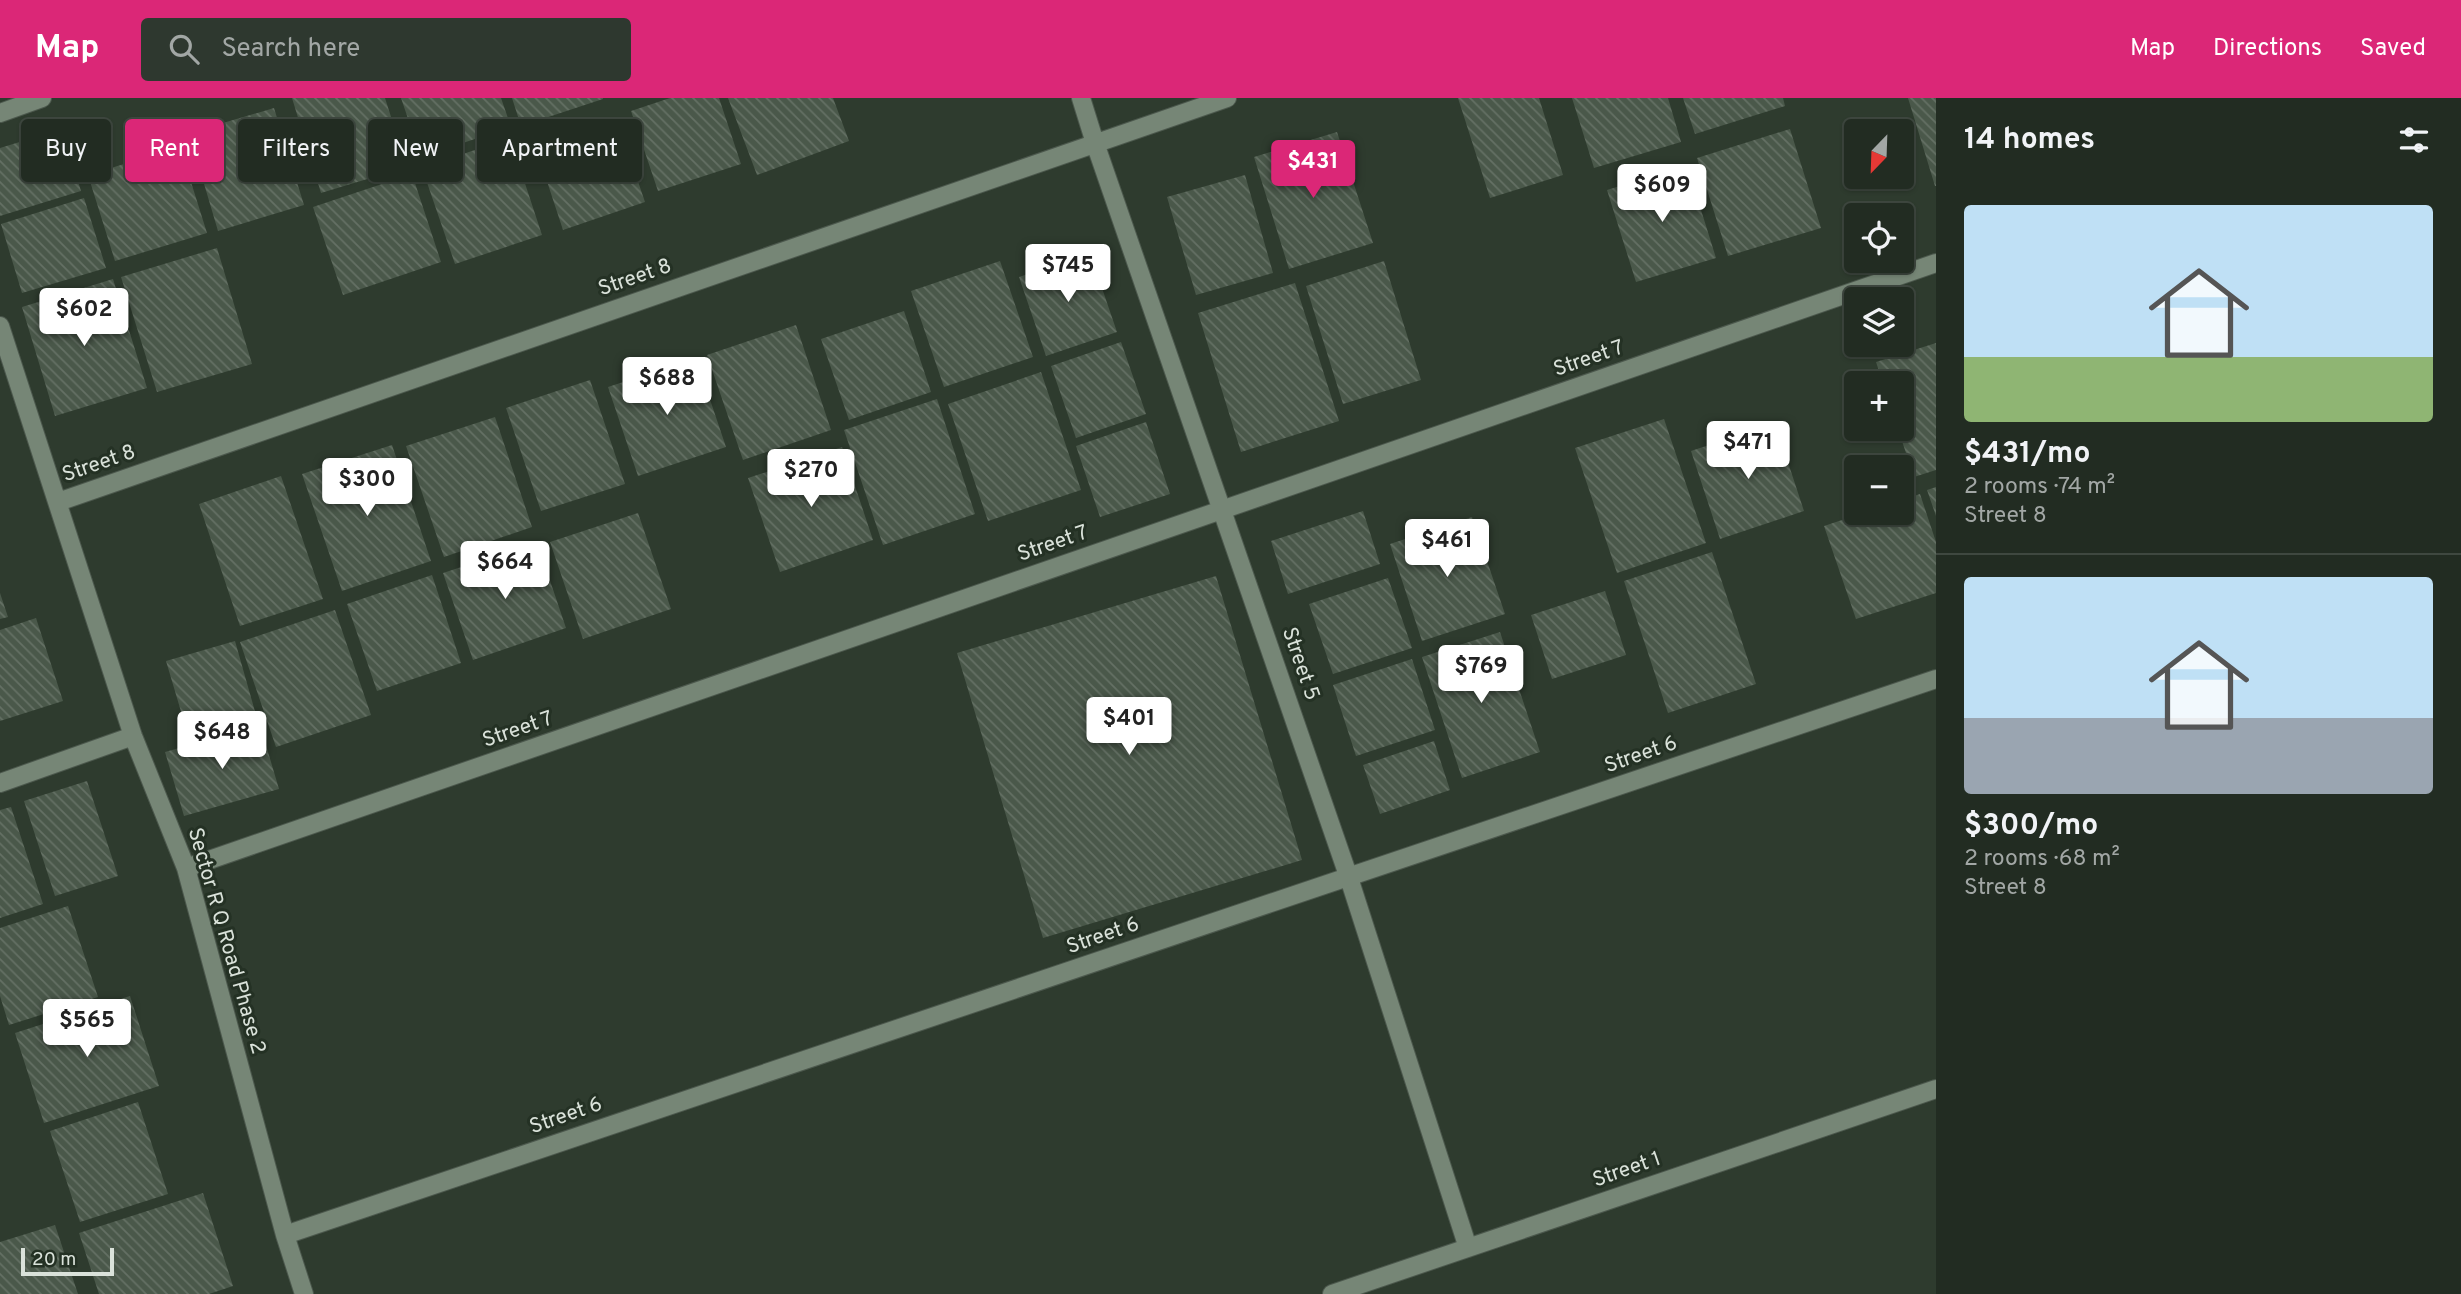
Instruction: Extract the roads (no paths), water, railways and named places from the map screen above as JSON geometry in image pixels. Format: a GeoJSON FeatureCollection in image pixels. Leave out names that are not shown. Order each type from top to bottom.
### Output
{"type":"FeatureCollection","features":[{"type":"Feature","properties":{"kind":"street"},"geometry":{"type":"LineString","coordinates":[[0,113],[42,98]]}},
{"type":"Feature","properties":{"kind":"street","name":"Street 5"},"geometry":{"type":"LineString","coordinates":[[1081,98],[1349,878],[1468,1248]]}},
{"type":"Feature","properties":{"kind":"street","name":"Street 8"},"geometry":{"type":"LineString","coordinates":[[58,502],[1227,98]]}},
{"type":"Feature","properties":{"kind":"street","name":"Street 7"},"geometry":{"type":"LineString","coordinates":[[186,868],[1936,263]]}},
{"type":"Feature","properties":{"kind":"street","name":"Sector R Q Road Phase 2"},"geometry":{"type":"LineString","coordinates":[[0,326],[133,736],[186,868],[285,1235],[304,1294]]}},
{"type":"Feature","properties":{"kind":"street","name":"Street 6"},"geometry":{"type":"LineString","coordinates":[[285,1235],[1936,679]]}},
{"type":"Feature","properties":{"kind":"street"},"geometry":{"type":"LineString","coordinates":[[0,783],[133,736]]}},
{"type":"Feature","properties":{"kind":"street","name":"Street 1"},"geometry":{"type":"LineString","coordinates":[[1332,1294],[1936,1089]]}}]}
